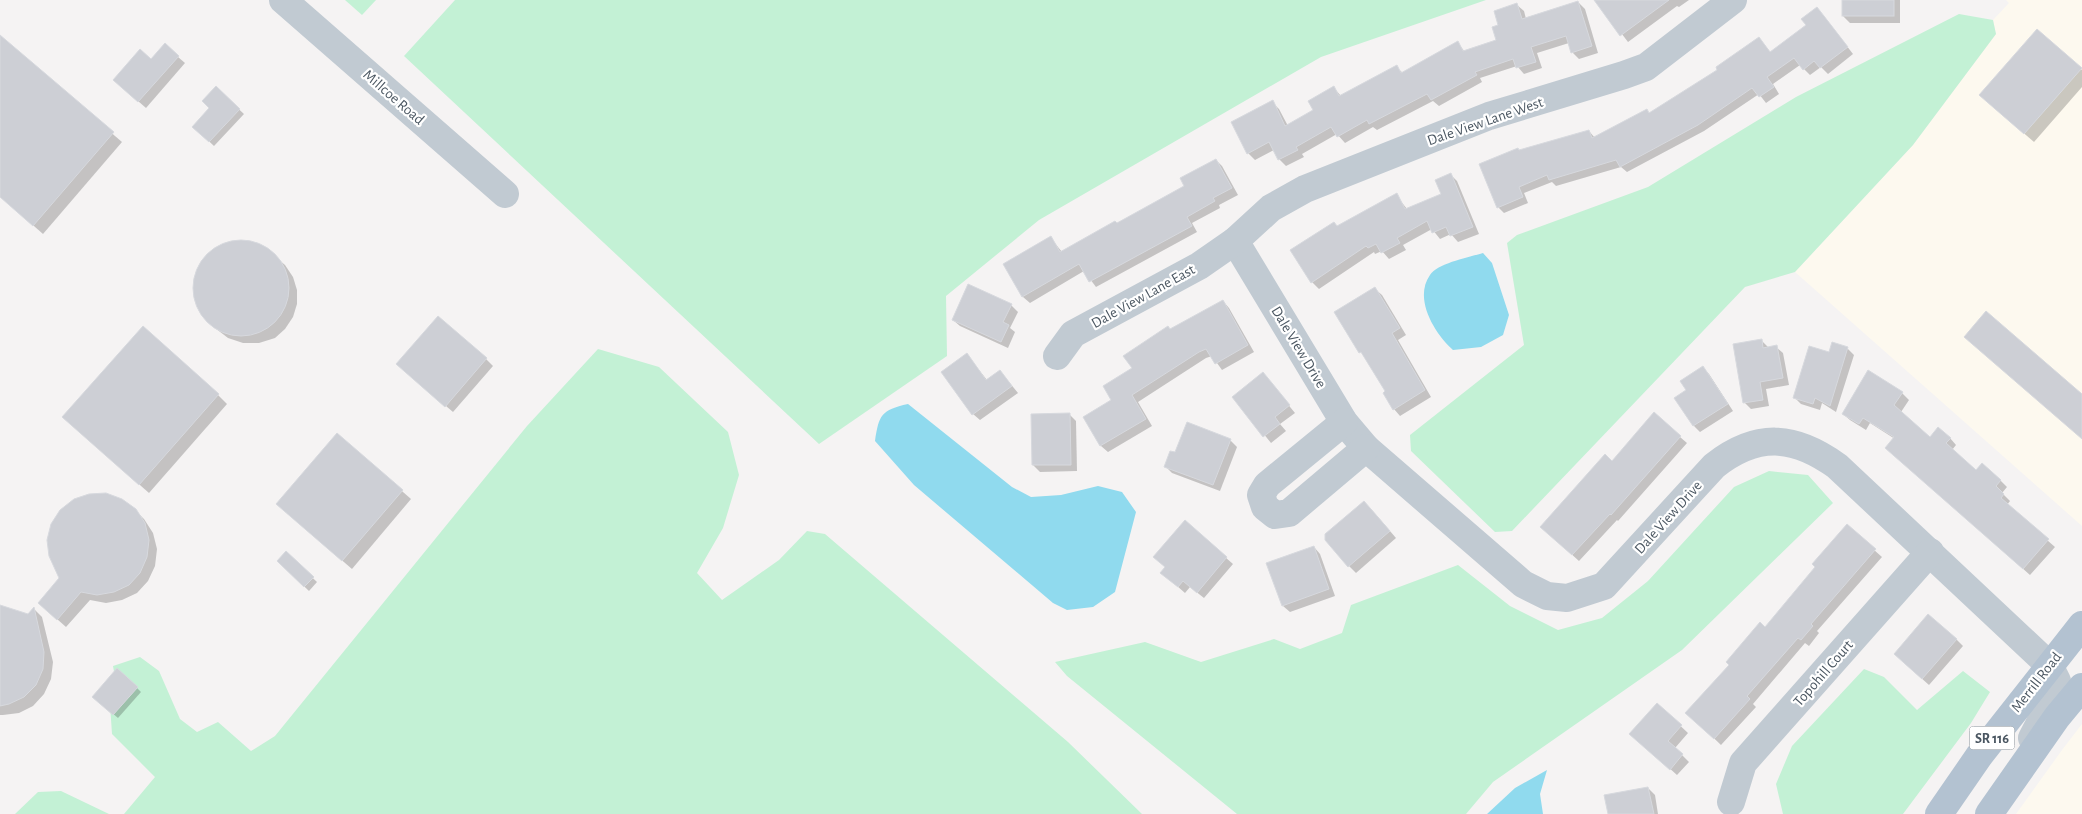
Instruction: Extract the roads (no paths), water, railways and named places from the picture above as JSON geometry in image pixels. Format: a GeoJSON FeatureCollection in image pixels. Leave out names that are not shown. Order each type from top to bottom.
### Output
{"type":"FeatureCollection","features":[{"type":"Feature","properties":{"kind":"main road","name":"Merrill Road"},"geometry":{"type":"LineString","coordinates":[[1939,814],[1979,756],[2082,625]]}},
{"type":"Feature","properties":{"kind":"main road","name":"SR 116"},"geometry":{"type":"LineString","coordinates":[[1988,814],[2057,717],[2082,687]]}},
{"type":"Feature","properties":{"kind":"street","name":"Millcoe Road"},"geometry":{"type":"LineString","coordinates":[[283,0],[505,194]]}},
{"type":"Feature","properties":{"kind":"street","name":"Dale View Lane West"},"geometry":{"type":"LineString","coordinates":[[1236,241],[1271,208],[1305,189],[1489,116],[1646,67],[1733,0]]}},
{"type":"Feature","properties":{"kind":"street","name":"Dale View Lane East"},"geometry":{"type":"LineString","coordinates":[[1057,356],[1072,334],[1199,266],[1236,241]]}},
{"type":"Feature","properties":{"kind":"street","name":"Dale View Drive"},"geometry":{"type":"LineString","coordinates":[[1236,241],[1344,422],[1366,448],[1524,584],[1547,596],[1567,598],[1586,594],[1604,586],[1714,466],[1729,454],[1765,442],[1801,445],[1818,453],[1837,466],[2049,665]]}},
{"type":"Feature","properties":{"kind":"street"},"geometry":{"type":"LineString","coordinates":[[1344,422],[1267,485],[1261,495],[1266,506],[1275,515],[1289,513],[1366,448]]}},
{"type":"Feature","properties":{"kind":"street","name":"Topohill Court"},"geometry":{"type":"LineString","coordinates":[[1731,802],[1743,763],[1930,552]]}},
{"type":"Feature","properties":{"kind":"street"},"geometry":{"type":"LineString","coordinates":[[2005,789],[2054,696],[2057,681],[2049,665]]}},
{"type":"Feature","properties":{"kind":"water"},"geometry":{"type":"Polygon","coordinates":[[[1483,253],[1492,263],[1509,315],[1503,335],[1481,347],[1453,350],[1439,335],[1428,316],[1424,295],[1425,284],[1430,275],[1440,267],[1483,253]]]}},
{"type":"Feature","properties":{"kind":"water"},"geometry":{"type":"Polygon","coordinates":[[[908,404],[1012,487],[1031,497],[1061,495],[1098,486],[1122,492],[1136,512],[1115,592],[1093,607],[1067,610],[1053,603],[914,485],[875,441],[878,425],[883,415],[887,411],[908,404]]]}},
{"type":"Feature","properties":{"kind":"water"},"geometry":{"type":"Polygon","coordinates":[[[1547,770],[1540,794],[1543,814],[1487,814],[1515,788],[1547,770]]]}}]}
